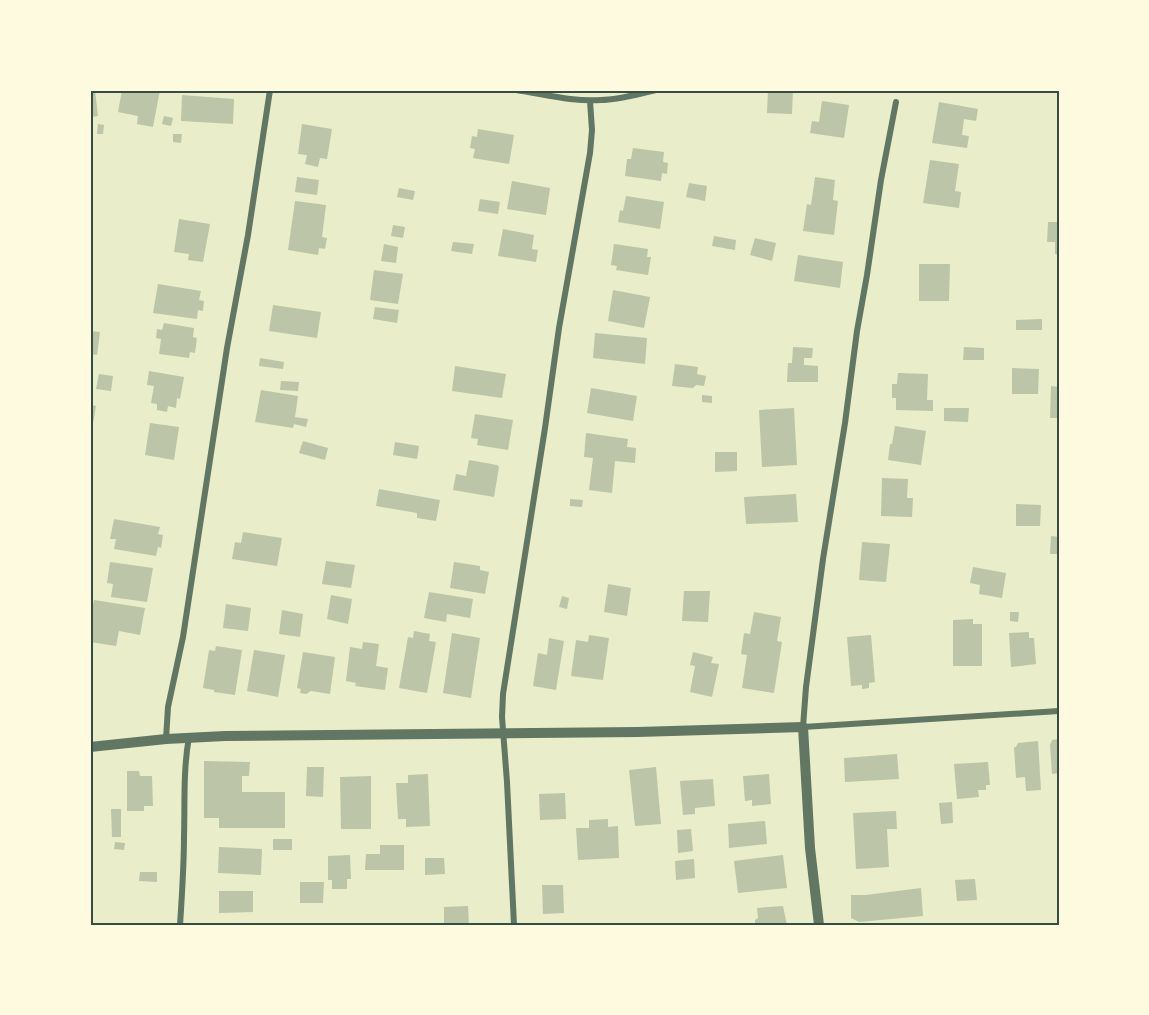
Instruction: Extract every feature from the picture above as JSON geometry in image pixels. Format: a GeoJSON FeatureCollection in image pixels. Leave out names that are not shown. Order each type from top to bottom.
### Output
{"type":"FeatureCollection","features":[{"type":"Feature","properties":{"kind":"street"},"geometry":{"type":"LineString","coordinates":[[166,739],[168,707],[183,637],[227,348],[248,235],[270,90]]}},
{"type":"Feature","properties":{"kind":"street"},"geometry":{"type":"LineString","coordinates":[[516,90],[590,101],[620,98],[656,90]]}},
{"type":"Feature","properties":{"kind":"street"},"geometry":{"type":"LineString","coordinates":[[514,925],[502,705],[559,328],[590,153],[592,130],[590,101]]}},
{"type":"Feature","properties":{"kind":"street"},"geometry":{"type":"LineString","coordinates":[[819,925],[810,848],[803,727],[806,687],[857,332],[896,102]]}},
{"type":"Feature","properties":{"kind":"street"},"geometry":{"type":"LineString","coordinates":[[90,747],[189,737],[638,732],[803,727],[1059,711]]}},
{"type":"Feature","properties":{"kind":"street"},"geometry":{"type":"LineString","coordinates":[[180,925],[184,862],[185,774],[189,737]]}},
{"type":"Feature","properties":{"kind":"building"},"geometry":{"type":"Polygon","coordinates":[[[90,90],[95,90],[98,116],[92,117],[93,125],[90,125],[90,90]]]}},
{"type":"Feature","properties":{"kind":"building"},"geometry":{"type":"Polygon","coordinates":[[[122,90],[160,90],[153,127],[137,124],[138,116],[118,112],[122,90]]]}},
{"type":"Feature","properties":{"kind":"building"},"geometry":{"type":"Polygon","coordinates":[[[768,90],[793,90],[792,114],[767,113],[768,90]]]}},
{"type":"Feature","properties":{"kind":"building"},"geometry":{"type":"Polygon","coordinates":[[[182,95],[234,99],[233,124],[181,121],[182,95]]]}},
{"type":"Feature","properties":{"kind":"building"},"geometry":{"type":"Polygon","coordinates":[[[822,101],[849,105],[844,138],[810,133],[812,121],[819,122],[822,101]]]}},
{"type":"Feature","properties":{"kind":"building"},"geometry":{"type":"Polygon","coordinates":[[[939,102],[978,109],[976,121],[964,119],[962,135],[969,136],[967,148],[932,143],[939,102]]]}},
{"type":"Feature","properties":{"kind":"building"},"geometry":{"type":"Polygon","coordinates":[[[164,116],[173,118],[171,126],[162,124],[164,116]]]}},
{"type":"Feature","properties":{"kind":"building"},"geometry":{"type":"Polygon","coordinates":[[[98,124],[104,125],[103,134],[97,134],[98,124]]]}},
{"type":"Feature","properties":{"kind":"building"},"geometry":{"type":"Polygon","coordinates":[[[302,124],[332,129],[327,159],[320,158],[318,167],[305,164],[307,155],[298,154],[302,124]]]}},
{"type":"Feature","properties":{"kind":"building"},"geometry":{"type":"Polygon","coordinates":[[[478,129],[514,135],[509,164],[473,158],[475,149],[470,148],[472,136],[477,137],[478,129]]]}},
{"type":"Feature","properties":{"kind":"building"},"geometry":{"type":"Polygon","coordinates":[[[173,134],[182,134],[181,143],[173,142],[173,134]]]}},
{"type":"Feature","properties":{"kind":"building"},"geometry":{"type":"Polygon","coordinates":[[[633,148],[664,152],[663,162],[668,163],[667,174],[662,173],[661,181],[625,176],[627,159],[631,159],[633,148]]]}},
{"type":"Feature","properties":{"kind":"building"},"geometry":{"type":"Polygon","coordinates":[[[930,160],[959,164],[955,191],[961,192],[959,208],[923,203],[930,160]]]}},
{"type":"Feature","properties":{"kind":"building"},"geometry":{"type":"Polygon","coordinates":[[[297,177],[319,180],[317,195],[295,192],[297,177]]]}},
{"type":"Feature","properties":{"kind":"building"},"geometry":{"type":"Polygon","coordinates":[[[815,177],[835,180],[833,200],[838,201],[834,235],[803,231],[807,204],[811,205],[815,177]]]}},
{"type":"Feature","properties":{"kind":"building"},"geometry":{"type":"Polygon","coordinates":[[[512,181],[550,188],[546,215],[507,209],[512,181]]]}},
{"type":"Feature","properties":{"kind":"building"},"geometry":{"type":"Polygon","coordinates":[[[689,183],[707,186],[705,201],[686,197],[689,183]]]}},
{"type":"Feature","properties":{"kind":"building"},"geometry":{"type":"Polygon","coordinates":[[[399,188],[415,191],[413,200],[397,197],[399,188]]]}},
{"type":"Feature","properties":{"kind":"building"},"geometry":{"type":"Polygon","coordinates":[[[626,196],[664,202],[660,229],[618,222],[626,196]]]}},
{"type":"Feature","properties":{"kind":"building"},"geometry":{"type":"Polygon","coordinates":[[[480,199],[500,202],[498,214],[478,211],[480,199]]]}},
{"type":"Feature","properties":{"kind":"building"},"geometry":{"type":"Polygon","coordinates":[[[295,201],[326,205],[322,237],[327,238],[325,249],[319,248],[318,255],[288,250],[295,201]]]}},
{"type":"Feature","properties":{"kind":"building"},"geometry":{"type":"Polygon","coordinates":[[[179,219],[210,224],[203,262],[188,260],[189,254],[174,252],[179,219]]]}},
{"type":"Feature","properties":{"kind":"building"},"geometry":{"type":"Polygon","coordinates":[[[1048,222],[1059,222],[1059,255],[1055,254],[1055,242],[1047,242],[1048,222]]]}},
{"type":"Feature","properties":{"kind":"building"},"geometry":{"type":"Polygon","coordinates":[[[393,225],[405,227],[403,238],[391,236],[393,225]]]}},
{"type":"Feature","properties":{"kind":"building"},"geometry":{"type":"Polygon","coordinates":[[[503,229],[534,235],[532,249],[538,250],[536,262],[498,256],[503,229]]]}},
{"type":"Feature","properties":{"kind":"building"},"geometry":{"type":"Polygon","coordinates":[[[714,236],[736,240],[735,250],[712,246],[714,236]]]}},
{"type":"Feature","properties":{"kind":"building"},"geometry":{"type":"Polygon","coordinates":[[[755,238],[776,243],[772,261],[750,255],[755,238]]]}},
{"type":"Feature","properties":{"kind":"building"},"geometry":{"type":"Polygon","coordinates":[[[453,242],[474,244],[472,254],[451,251],[453,242]]]}},
{"type":"Feature","properties":{"kind":"building"},"geometry":{"type":"Polygon","coordinates":[[[384,244],[398,247],[396,263],[381,261],[384,244]]]}},
{"type":"Feature","properties":{"kind":"building"},"geometry":{"type":"Polygon","coordinates":[[[614,244],[648,249],[647,257],[651,257],[648,275],[616,270],[617,266],[611,265],[614,244]]]}},
{"type":"Feature","properties":{"kind":"building"},"geometry":{"type":"Polygon","coordinates":[[[798,255],[843,262],[840,288],[794,281],[798,255]]]}},
{"type":"Feature","properties":{"kind":"building"},"geometry":{"type":"Polygon","coordinates":[[[919,264],[950,264],[949,301],[919,301],[919,264]]]}},
{"type":"Feature","properties":{"kind":"building"},"geometry":{"type":"Polygon","coordinates":[[[374,270],[403,274],[398,304],[370,300],[374,270]]]}},
{"type":"Feature","properties":{"kind":"building"},"geometry":{"type":"Polygon","coordinates":[[[158,284],[201,291],[199,300],[204,301],[203,311],[198,310],[197,319],[153,313],[158,284]]]}},
{"type":"Feature","properties":{"kind":"building"},"geometry":{"type":"Polygon","coordinates":[[[613,290],[650,297],[644,328],[608,321],[613,290]]]}},
{"type":"Feature","properties":{"kind":"building"},"geometry":{"type":"Polygon","coordinates":[[[273,305],[321,312],[317,338],[269,331],[273,305]]]}},
{"type":"Feature","properties":{"kind":"building"},"geometry":{"type":"Polygon","coordinates":[[[375,307],[399,310],[397,323],[373,319],[375,307]]]}},
{"type":"Feature","properties":{"kind":"building"},"geometry":{"type":"Polygon","coordinates":[[[1042,319],[1042,330],[1016,330],[1016,320],[1042,319]]]}},
{"type":"Feature","properties":{"kind":"building"},"geometry":{"type":"Polygon","coordinates":[[[164,323],[194,328],[193,337],[197,338],[195,353],[190,352],[189,358],[159,354],[161,339],[156,338],[157,329],[162,330],[164,323]]]}},
{"type":"Feature","properties":{"kind":"building"},"geometry":{"type":"Polygon","coordinates":[[[90,331],[100,332],[97,355],[90,354],[90,331]]]}},
{"type":"Feature","properties":{"kind":"building"},"geometry":{"type":"Polygon","coordinates":[[[595,333],[647,338],[645,364],[593,358],[595,333]]]}},
{"type":"Feature","properties":{"kind":"building"},"geometry":{"type":"Polygon","coordinates":[[[793,347],[813,348],[812,358],[804,358],[804,365],[818,366],[818,382],[787,382],[788,363],[792,363],[793,347]]]}},
{"type":"Feature","properties":{"kind":"building"},"geometry":{"type":"Polygon","coordinates":[[[964,347],[984,348],[984,360],[963,360],[964,347]]]}},
{"type":"Feature","properties":{"kind":"building"},"geometry":{"type":"Polygon","coordinates":[[[260,358],[284,362],[283,369],[259,366],[260,358]]]}},
{"type":"Feature","properties":{"kind":"building"},"geometry":{"type":"Polygon","coordinates":[[[675,364],[698,367],[697,374],[706,376],[704,386],[696,385],[693,388],[672,386],[675,364]]]}},
{"type":"Feature","properties":{"kind":"building"},"geometry":{"type":"Polygon","coordinates":[[[455,366],[506,374],[502,398],[452,391],[455,366]]]}},
{"type":"Feature","properties":{"kind":"building"},"geometry":{"type":"Polygon","coordinates":[[[1012,368],[1039,369],[1038,394],[1012,394],[1012,368]]]}},
{"type":"Feature","properties":{"kind":"building"},"geometry":{"type":"Polygon","coordinates":[[[149,371],[184,377],[176,408],[168,406],[167,412],[157,410],[157,404],[151,403],[154,386],[147,385],[149,371]]]}},
{"type":"Feature","properties":{"kind":"building"},"geometry":{"type":"Polygon","coordinates":[[[898,373],[928,374],[927,400],[933,400],[933,411],[896,410],[896,398],[892,398],[892,384],[897,384],[898,373]]]}},
{"type":"Feature","properties":{"kind":"building"},"geometry":{"type":"Polygon","coordinates":[[[99,374],[113,376],[111,391],[96,389],[99,374]]]}},
{"type":"Feature","properties":{"kind":"building"},"geometry":{"type":"Polygon","coordinates":[[[281,381],[299,382],[298,391],[280,390],[281,381]]]}},
{"type":"Feature","properties":{"kind":"building"},"geometry":{"type":"Polygon","coordinates":[[[1051,386],[1059,387],[1059,418],[1050,418],[1051,386]]]}},
{"type":"Feature","properties":{"kind":"building"},"geometry":{"type":"Polygon","coordinates":[[[591,388],[637,396],[633,421],[587,413],[591,388]]]}},
{"type":"Feature","properties":{"kind":"building"},"geometry":{"type":"Polygon","coordinates":[[[261,390],[298,396],[295,417],[308,419],[306,427],[294,424],[293,428],[255,422],[261,390]]]}},
{"type":"Feature","properties":{"kind":"building"},"geometry":{"type":"Polygon","coordinates":[[[702,395],[712,396],[712,403],[702,402],[702,395]]]}},
{"type":"Feature","properties":{"kind":"building"},"geometry":{"type":"Polygon","coordinates":[[[90,405],[96,406],[92,429],[90,429],[90,405]]]}},
{"type":"Feature","properties":{"kind":"building"},"geometry":{"type":"Polygon","coordinates":[[[794,408],[797,465],[762,467],[759,410],[794,408]]]}},
{"type":"Feature","properties":{"kind":"building"},"geometry":{"type":"Polygon","coordinates":[[[944,408],[969,408],[968,422],[944,421],[944,408]]]}},
{"type":"Feature","properties":{"kind":"building"},"geometry":{"type":"Polygon","coordinates":[[[475,414],[513,420],[508,450],[477,445],[478,439],[471,438],[475,414]]]}},
{"type":"Feature","properties":{"kind":"building"},"geometry":{"type":"Polygon","coordinates":[[[150,423],[179,427],[174,460],[145,455],[150,423]]]}},
{"type":"Feature","properties":{"kind":"building"},"geometry":{"type":"Polygon","coordinates":[[[895,426],[926,431],[921,465],[888,460],[895,426]]]}},
{"type":"Feature","properties":{"kind":"building"},"geometry":{"type":"Polygon","coordinates":[[[586,433],[628,439],[627,447],[636,448],[635,463],[615,461],[612,493],[589,490],[593,458],[584,457],[586,433]]]}},
{"type":"Feature","properties":{"kind":"building"},"geometry":{"type":"Polygon","coordinates":[[[303,441],[328,448],[325,460],[299,453],[303,441]]]}},
{"type":"Feature","properties":{"kind":"building"},"geometry":{"type":"Polygon","coordinates":[[[395,442],[419,446],[417,459],[393,455],[395,442]]]}},
{"type":"Feature","properties":{"kind":"building"},"geometry":{"type":"Polygon","coordinates":[[[715,452],[737,452],[737,471],[715,472],[715,452]]]}},
{"type":"Feature","properties":{"kind":"building"},"geometry":{"type":"Polygon","coordinates":[[[469,460],[499,467],[494,497],[453,490],[456,474],[466,476],[469,460]]]}},
{"type":"Feature","properties":{"kind":"building"},"geometry":{"type":"Polygon","coordinates":[[[882,478],[908,479],[907,498],[913,498],[912,517],[881,516],[882,478]]]}},
{"type":"Feature","properties":{"kind":"building"},"geometry":{"type":"Polygon","coordinates":[[[379,489],[440,500],[436,521],[417,518],[417,513],[376,506],[379,489]]]}},
{"type":"Feature","properties":{"kind":"building"},"geometry":{"type":"Polygon","coordinates":[[[796,494],[798,522],[746,524],[744,497],[796,494]]]}},
{"type":"Feature","properties":{"kind":"building"},"geometry":{"type":"Polygon","coordinates":[[[570,499],[583,500],[582,507],[570,506],[570,499]]]}},
{"type":"Feature","properties":{"kind":"building"},"geometry":{"type":"Polygon","coordinates":[[[1016,504],[1041,505],[1040,526],[1016,526],[1016,504]]]}},
{"type":"Feature","properties":{"kind":"building"},"geometry":{"type":"Polygon","coordinates":[[[114,519],[160,527],[158,534],[163,535],[161,548],[158,547],[156,556],[114,549],[116,539],[110,539],[114,519]]]}},
{"type":"Feature","properties":{"kind":"building"},"geometry":{"type":"Polygon","coordinates":[[[243,532],[282,538],[277,566],[232,559],[235,542],[241,543],[243,532]]]}},
{"type":"Feature","properties":{"kind":"building"},"geometry":{"type":"Polygon","coordinates":[[[1051,536],[1059,537],[1059,554],[1050,554],[1051,536]]]}},
{"type":"Feature","properties":{"kind":"building"},"geometry":{"type":"Polygon","coordinates":[[[862,542],[890,544],[886,582],[859,580],[862,542]]]}},
{"type":"Feature","properties":{"kind":"building"},"geometry":{"type":"Polygon","coordinates":[[[326,561],[355,565],[351,588],[322,584],[326,561]]]}},
{"type":"Feature","properties":{"kind":"building"},"geometry":{"type":"Polygon","coordinates":[[[110,562],[153,568],[147,602],[111,597],[113,584],[107,583],[110,562]]]}},
{"type":"Feature","properties":{"kind":"building"},"geometry":{"type":"Polygon","coordinates":[[[454,562],[480,566],[480,570],[489,572],[485,594],[450,588],[454,562]]]}},
{"type":"Feature","properties":{"kind":"building"},"geometry":{"type":"Polygon","coordinates":[[[973,567],[1006,573],[1002,598],[979,594],[980,585],[970,583],[973,567]]]}},
{"type":"Feature","properties":{"kind":"building"},"geometry":{"type":"Polygon","coordinates":[[[608,584],[631,588],[627,616],[604,612],[608,584]]]}},
{"type":"Feature","properties":{"kind":"building"},"geometry":{"type":"Polygon","coordinates":[[[684,591],[710,591],[708,622],[682,621],[684,591]]]}},
{"type":"Feature","properties":{"kind":"building"},"geometry":{"type":"Polygon","coordinates":[[[429,592],[473,599],[470,618],[447,614],[446,622],[424,618],[429,592]]]}},
{"type":"Feature","properties":{"kind":"building"},"geometry":{"type":"Polygon","coordinates":[[[331,595],[352,599],[348,624],[327,619],[331,595]]]}},
{"type":"Feature","properties":{"kind":"building"},"geometry":{"type":"Polygon","coordinates":[[[562,596],[569,598],[567,609],[559,607],[562,596]]]}},
{"type":"Feature","properties":{"kind":"building"},"geometry":{"type":"Polygon","coordinates":[[[94,600],[145,608],[140,635],[119,631],[116,646],[90,642],[90,622],[94,600]]]}},
{"type":"Feature","properties":{"kind":"building"},"geometry":{"type":"Polygon","coordinates":[[[226,604],[251,608],[248,631],[223,628],[226,604]]]}},
{"type":"Feature","properties":{"kind":"building"},"geometry":{"type":"Polygon","coordinates":[[[282,610],[303,614],[300,637],[279,634],[282,610]]]}},
{"type":"Feature","properties":{"kind":"building"},"geometry":{"type":"Polygon","coordinates":[[[754,612],[781,617],[777,641],[782,642],[774,693],[742,688],[747,655],[741,654],[744,633],[750,634],[754,612]]]}},
{"type":"Feature","properties":{"kind":"building"},"geometry":{"type":"Polygon","coordinates":[[[1010,612],[1019,612],[1018,622],[1010,621],[1010,612]]]}},
{"type":"Feature","properties":{"kind":"building"},"geometry":{"type":"Polygon","coordinates":[[[973,619],[973,624],[982,624],[982,666],[953,666],[953,620],[973,619]]]}},
{"type":"Feature","properties":{"kind":"building"},"geometry":{"type":"Polygon","coordinates":[[[414,631],[430,634],[429,641],[436,642],[427,693],[399,688],[408,637],[413,638],[414,631]]]}},
{"type":"Feature","properties":{"kind":"building"},"geometry":{"type":"Polygon","coordinates":[[[1029,632],[1029,638],[1034,638],[1036,664],[1011,667],[1009,633],[1029,632]]]}},
{"type":"Feature","properties":{"kind":"building"},"geometry":{"type":"Polygon","coordinates":[[[452,633],[480,638],[471,698],[443,693],[452,633]]]}},
{"type":"Feature","properties":{"kind":"building"},"geometry":{"type":"Polygon","coordinates":[[[589,635],[609,638],[603,680],[571,676],[576,640],[588,642],[589,635]]]}},
{"type":"Feature","properties":{"kind":"building"},"geometry":{"type":"Polygon","coordinates":[[[871,635],[875,682],[869,683],[869,688],[862,689],[862,685],[851,686],[847,637],[871,635]]]}},
{"type":"Feature","properties":{"kind":"building"},"geometry":{"type":"Polygon","coordinates":[[[549,638],[564,641],[556,690],[533,686],[538,653],[547,655],[549,638]]]}},
{"type":"Feature","properties":{"kind":"building"},"geometry":{"type":"Polygon","coordinates":[[[363,642],[379,644],[376,666],[388,668],[385,690],[355,686],[356,683],[346,681],[350,647],[362,649],[363,642]]]}},
{"type":"Feature","properties":{"kind":"building"},"geometry":{"type":"Polygon","coordinates":[[[216,646],[242,650],[235,695],[203,688],[209,650],[215,651],[216,646]]]}},
{"type":"Feature","properties":{"kind":"building"},"geometry":{"type":"Polygon","coordinates":[[[254,650],[285,655],[278,697],[247,691],[254,650]]]}},
{"type":"Feature","properties":{"kind":"building"},"geometry":{"type":"Polygon","coordinates":[[[303,652],[335,657],[330,694],[311,691],[306,694],[300,693],[301,689],[297,688],[303,652]]]}},
{"type":"Feature","properties":{"kind":"building"},"geometry":{"type":"Polygon","coordinates":[[[693,652],[713,657],[711,663],[719,664],[712,697],[690,692],[695,666],[690,665],[693,652]]]}},
{"type":"Feature","properties":{"kind":"building"},"geometry":{"type":"Polygon","coordinates":[[[1059,739],[1059,773],[1052,774],[1050,745],[1052,740],[1059,739]]]}},
{"type":"Feature","properties":{"kind":"building"},"geometry":{"type":"Polygon","coordinates":[[[1038,741],[1041,790],[1026,791],[1025,777],[1016,778],[1014,747],[1018,743],[1038,741]]]}},
{"type":"Feature","properties":{"kind":"building"},"geometry":{"type":"Polygon","coordinates":[[[897,754],[899,779],[845,782],[844,758],[897,754]]]}},
{"type":"Feature","properties":{"kind":"building"},"geometry":{"type":"Polygon","coordinates":[[[204,761],[250,762],[249,776],[242,776],[242,792],[285,792],[285,828],[219,828],[219,818],[204,818],[204,761]]]}},
{"type":"Feature","properties":{"kind":"building"},"geometry":{"type":"Polygon","coordinates":[[[988,762],[990,785],[986,785],[986,790],[978,790],[979,797],[957,799],[954,764],[988,762]]]}},
{"type":"Feature","properties":{"kind":"building"},"geometry":{"type":"Polygon","coordinates":[[[307,767],[324,767],[323,797],[306,796],[307,767]]]}},
{"type":"Feature","properties":{"kind":"building"},"geometry":{"type":"Polygon","coordinates":[[[656,767],[661,824],[635,826],[629,770],[656,767]]]}},
{"type":"Feature","properties":{"kind":"building"},"geometry":{"type":"Polygon","coordinates":[[[127,771],[139,771],[140,776],[152,776],[153,806],[144,806],[144,811],[127,811],[127,771]]]}},
{"type":"Feature","properties":{"kind":"building"},"geometry":{"type":"Polygon","coordinates":[[[428,774],[430,826],[406,827],[406,819],[398,819],[396,783],[408,783],[408,775],[428,774]]]}},
{"type":"Feature","properties":{"kind":"building"},"geometry":{"type":"Polygon","coordinates":[[[769,774],[771,804],[752,806],[752,800],[745,801],[743,776],[769,774]]]}},
{"type":"Feature","properties":{"kind":"building"},"geometry":{"type":"Polygon","coordinates":[[[371,776],[371,829],[341,829],[340,777],[371,776]]]}},
{"type":"Feature","properties":{"kind":"building"},"geometry":{"type":"Polygon","coordinates":[[[713,779],[715,806],[695,808],[695,814],[683,815],[680,781],[713,779]]]}},
{"type":"Feature","properties":{"kind":"building"},"geometry":{"type":"Polygon","coordinates":[[[565,793],[566,819],[540,820],[539,794],[565,793]]]}},
{"type":"Feature","properties":{"kind":"building"},"geometry":{"type":"Polygon","coordinates":[[[952,802],[953,823],[941,824],[939,803],[952,802]]]}},
{"type":"Feature","properties":{"kind":"building"},"geometry":{"type":"Polygon","coordinates":[[[111,809],[121,809],[121,837],[112,837],[111,809]]]}},
{"type":"Feature","properties":{"kind":"building"},"geometry":{"type":"Polygon","coordinates":[[[896,811],[897,829],[887,829],[889,867],[856,869],[853,813],[896,811]]]}},
{"type":"Feature","properties":{"kind":"building"},"geometry":{"type":"Polygon","coordinates":[[[608,819],[608,827],[618,826],[619,858],[578,860],[576,828],[589,828],[589,820],[608,819]]]}},
{"type":"Feature","properties":{"kind":"building"},"geometry":{"type":"Polygon","coordinates":[[[765,821],[767,844],[729,848],[728,824],[765,821]]]}},
{"type":"Feature","properties":{"kind":"building"},"geometry":{"type":"Polygon","coordinates":[[[691,829],[693,851],[678,853],[677,830],[691,829]]]}},
{"type":"Feature","properties":{"kind":"building"},"geometry":{"type":"Polygon","coordinates":[[[273,839],[292,839],[292,850],[273,850],[273,839]]]}},
{"type":"Feature","properties":{"kind":"building"},"geometry":{"type":"Polygon","coordinates":[[[115,842],[125,843],[124,850],[114,849],[115,842]]]}},
{"type":"Feature","properties":{"kind":"building"},"geometry":{"type":"Polygon","coordinates":[[[380,845],[404,845],[404,870],[365,870],[366,854],[380,854],[380,845]]]}},
{"type":"Feature","properties":{"kind":"building"},"geometry":{"type":"Polygon","coordinates":[[[219,847],[262,849],[261,875],[218,873],[219,847]]]}},
{"type":"Feature","properties":{"kind":"building"},"geometry":{"type":"Polygon","coordinates":[[[350,855],[351,879],[347,879],[347,889],[332,889],[332,880],[328,880],[328,856],[350,855]]]}},
{"type":"Feature","properties":{"kind":"building"},"geometry":{"type":"Polygon","coordinates":[[[783,855],[787,888],[738,893],[734,861],[783,855]]]}},
{"type":"Feature","properties":{"kind":"building"},"geometry":{"type":"Polygon","coordinates":[[[425,858],[444,858],[445,874],[425,875],[425,858]]]}},
{"type":"Feature","properties":{"kind":"building"},"geometry":{"type":"Polygon","coordinates":[[[694,859],[695,878],[676,880],[675,861],[694,859]]]}},
{"type":"Feature","properties":{"kind":"building"},"geometry":{"type":"Polygon","coordinates":[[[140,872],[157,872],[157,882],[139,881],[140,872]]]}},
{"type":"Feature","properties":{"kind":"building"},"geometry":{"type":"Polygon","coordinates":[[[975,879],[977,900],[957,901],[955,880],[975,879]]]}},
{"type":"Feature","properties":{"kind":"building"},"geometry":{"type":"Polygon","coordinates":[[[300,882],[324,882],[323,903],[300,903],[300,882]]]}},
{"type":"Feature","properties":{"kind":"building"},"geometry":{"type":"Polygon","coordinates":[[[542,885],[563,885],[564,913],[543,914],[542,885]]]}},
{"type":"Feature","properties":{"kind":"building"},"geometry":{"type":"Polygon","coordinates":[[[921,888],[923,916],[859,922],[851,918],[851,895],[921,888]]]}},
{"type":"Feature","properties":{"kind":"building"},"geometry":{"type":"Polygon","coordinates":[[[219,891],[253,891],[253,912],[219,913],[219,891]]]}},
{"type":"Feature","properties":{"kind":"building"},"geometry":{"type":"Polygon","coordinates":[[[468,906],[469,925],[444,925],[444,907],[468,906]]]}},
{"type":"Feature","properties":{"kind":"building"},"geometry":{"type":"Polygon","coordinates":[[[783,906],[787,925],[755,925],[755,920],[758,918],[757,908],[783,906]]]}}]}
